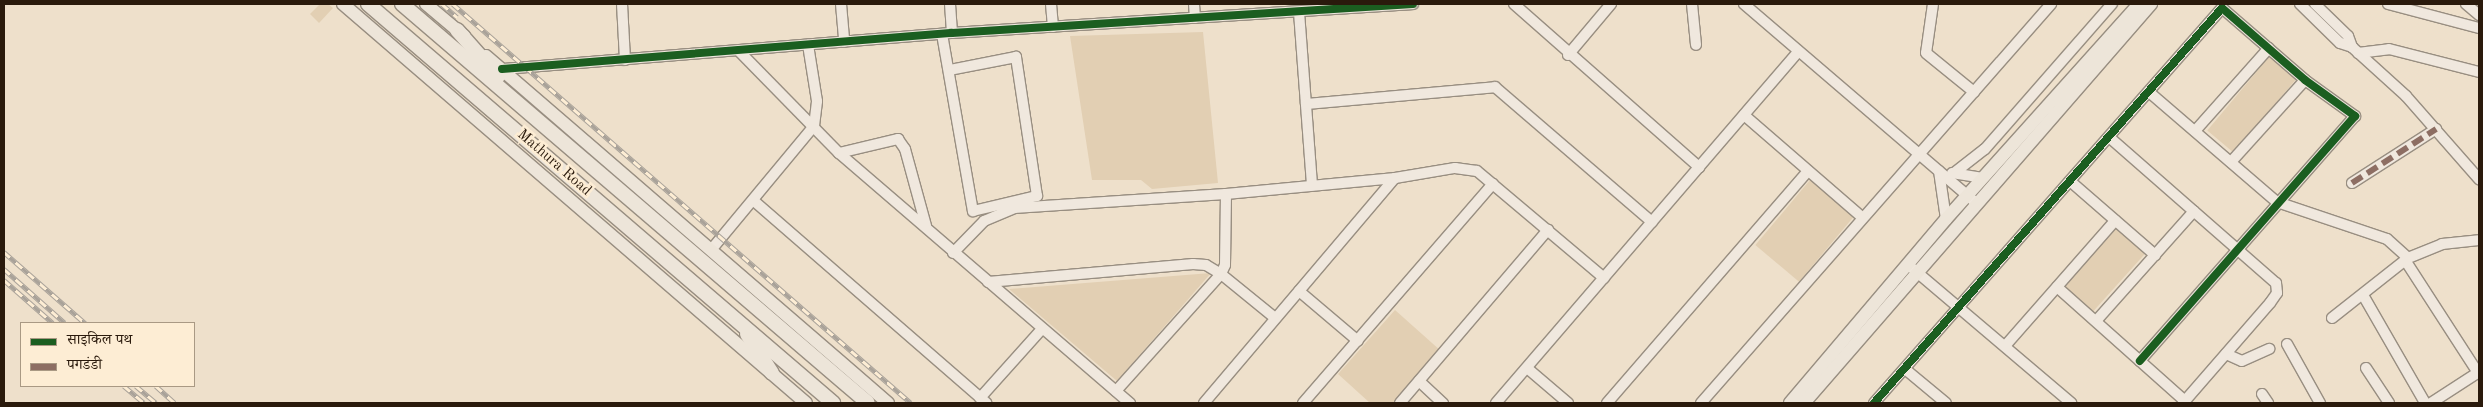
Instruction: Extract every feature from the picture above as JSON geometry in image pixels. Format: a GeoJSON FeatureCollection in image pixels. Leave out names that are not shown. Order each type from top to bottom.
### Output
{"type":"FeatureCollection","features":[{"type":"Feature","properties":{"kind":"highway","name":"Mathura Road"},"geometry":{"type":"LineString","coordinates":[[368,4],[833,403]]}},
{"type":"Feature","properties":{"kind":"highway"},"geometry":{"type":"LineString","coordinates":[[402,4],[526,110]]}},
{"type":"Feature","properties":{"kind":"highway"},"geometry":{"type":"LineString","coordinates":[[456,30],[526,110]]}},
{"type":"Feature","properties":{"kind":"highway","name":"Mathura Road"},"geometry":{"type":"LineString","coordinates":[[526,110],[868,403]]}},
{"type":"Feature","properties":{"kind":"highway"},"geometry":{"type":"LineString","coordinates":[[740,322],[772,373]]}},
{"type":"Feature","properties":{"kind":"main road"},"geometry":{"type":"LineString","coordinates":[[343,4],[806,403]]}},
{"type":"Feature","properties":{"kind":"main road"},"geometry":{"type":"LineString","coordinates":[[426,4],[888,403]]}},
{"type":"Feature","properties":{"kind":"main road"},"geometry":{"type":"LineString","coordinates":[[1804,403],[1913,268],[1946,220],[1972,200],[1983,178],[2139,4]]}},
{"type":"Feature","properties":{"kind":"main road"},"geometry":{"type":"LineString","coordinates":[[1790,403],[1972,200],[2152,4]]}},
{"type":"Feature","properties":{"kind":"street"},"geometry":{"type":"LineString","coordinates":[[622,4],[625,60]]}},
{"type":"Feature","properties":{"kind":"street"},"geometry":{"type":"LineString","coordinates":[[842,4],[844,42]]}},
{"type":"Feature","properties":{"kind":"street"},"geometry":{"type":"LineString","coordinates":[[950,4],[947,33],[950,70],[973,211],[1037,196],[1016,57],[950,70]]}},
{"type":"Feature","properties":{"kind":"street"},"geometry":{"type":"LineString","coordinates":[[1051,4],[1053,27]]}},
{"type":"Feature","properties":{"kind":"street"},"geometry":{"type":"LineString","coordinates":[[1194,4],[1195,18]]}},
{"type":"Feature","properties":{"kind":"street"},"geometry":{"type":"LineString","coordinates":[[502,69],[947,33],[1299,12],[1315,7],[1413,4]]}},
{"type":"Feature","properties":{"kind":"street"},"geometry":{"type":"LineString","coordinates":[[1514,4],[1568,55],[1699,167]]}},
{"type":"Feature","properties":{"kind":"street"},"geometry":{"type":"LineString","coordinates":[[1568,55],[1611,4]]}},
{"type":"Feature","properties":{"kind":"street"},"geometry":{"type":"LineString","coordinates":[[1692,4],[1696,45]]}},
{"type":"Feature","properties":{"kind":"street"},"geometry":{"type":"LineString","coordinates":[[1744,4],[1972,200]]}},
{"type":"Feature","properties":{"kind":"street"},"geometry":{"type":"LineString","coordinates":[[1933,4],[1926,53],[1974,92]]}},
{"type":"Feature","properties":{"kind":"street"},"geometry":{"type":"LineString","coordinates":[[1702,403],[2051,4]]}},
{"type":"Feature","properties":{"kind":"street"},"geometry":{"type":"LineString","coordinates":[[1954,173],[1991,143],[2112,4]]}},
{"type":"Feature","properties":{"kind":"street"},"geometry":{"type":"LineString","coordinates":[[2300,4],[2340,43],[2355,50],[2406,96],[2479,179]]}},
{"type":"Feature","properties":{"kind":"street"},"geometry":{"type":"LineString","coordinates":[[2315,4],[2348,36],[2355,50]]}},
{"type":"Feature","properties":{"kind":"street"},"geometry":{"type":"LineString","coordinates":[[2388,4],[2479,28]]}},
{"type":"Feature","properties":{"kind":"street"},"geometry":{"type":"LineString","coordinates":[[2466,4],[2479,15]]}},
{"type":"Feature","properties":{"kind":"street"},"geometry":{"type":"LineString","coordinates":[[1874,403],[2222,8],[2305,80],[2355,116],[2277,202],[2238,250],[2140,361]]}},
{"type":"Feature","properties":{"kind":"street"},"geometry":{"type":"LineString","coordinates":[[1299,12],[1312,186]]}},
{"type":"Feature","properties":{"kind":"street"},"geometry":{"type":"LineString","coordinates":[[711,250],[754,201],[814,126],[817,101],[808,45]]}},
{"type":"Feature","properties":{"kind":"street"},"geometry":{"type":"LineString","coordinates":[[2195,131],[2269,48]]}},
{"type":"Feature","properties":{"kind":"street"},"geometry":{"type":"LineString","coordinates":[[2355,50],[2389,49],[2479,72]]}},
{"type":"Feature","properties":{"kind":"street"},"geometry":{"type":"LineString","coordinates":[[740,51],[839,153],[926,226],[953,253],[1130,403]]}},
{"type":"Feature","properties":{"kind":"street"},"geometry":{"type":"LineString","coordinates":[[1496,403],[1799,51]]}},
{"type":"Feature","properties":{"kind":"street"},"geometry":{"type":"LineString","coordinates":[[2231,162],[2305,80]]}},
{"type":"Feature","properties":{"kind":"street"},"geometry":{"type":"LineString","coordinates":[[1306,104],[1495,87],[1652,222]]}},
{"type":"Feature","properties":{"kind":"street"},"geometry":{"type":"LineString","coordinates":[[2149,92],[2277,202],[2381,237],[2406,259],[2479,372],[2432,403]]}},
{"type":"Feature","properties":{"kind":"street"},"geometry":{"type":"LineString","coordinates":[[1744,115],[1863,218]]}},
{"type":"Feature","properties":{"kind":"street"},"geometry":{"type":"LineString","coordinates":[[2352,183],[2436,130]]}},
{"type":"Feature","properties":{"kind":"street"},"geometry":{"type":"LineString","coordinates":[[2057,287],[2184,402],[2277,293],[2273,278],[2238,250],[2109,137]]}},
{"type":"Feature","properties":{"kind":"street"},"geometry":{"type":"LineString","coordinates":[[839,153],[898,139],[905,148],[926,226]]}},
{"type":"Feature","properties":{"kind":"street"},"geometry":{"type":"LineString","coordinates":[[953,253],[984,221],[1014,208],[1226,194],[1395,178],[1455,168],[1477,170],[1604,278]]}},
{"type":"Feature","properties":{"kind":"street"},"geometry":{"type":"LineString","coordinates":[[1607,403],[1808,171]]}},
{"type":"Feature","properties":{"kind":"street"},"geometry":{"type":"LineString","coordinates":[[1939,171],[1983,178]]}},
{"type":"Feature","properties":{"kind":"street"},"geometry":{"type":"LineString","coordinates":[[1939,171],[1946,220]]}},
{"type":"Feature","properties":{"kind":"street"},"geometry":{"type":"LineString","coordinates":[[1204,403],[1395,178]]}},
{"type":"Feature","properties":{"kind":"street"},"geometry":{"type":"LineString","coordinates":[[2070,181],[2155,255]]}},
{"type":"Feature","properties":{"kind":"street"},"geometry":{"type":"LineString","coordinates":[[1303,403],[1493,184]]}},
{"type":"Feature","properties":{"kind":"street"},"geometry":{"type":"LineString","coordinates":[[1116,391],[1221,274],[1225,265],[1226,194]]}},
{"type":"Feature","properties":{"kind":"street"},"geometry":{"type":"LineString","coordinates":[[754,201],[983,401],[1042,329]]}},
{"type":"Feature","properties":{"kind":"street"},"geometry":{"type":"LineString","coordinates":[[2096,322],[2194,211]]}},
{"type":"Feature","properties":{"kind":"street"},"geometry":{"type":"LineString","coordinates":[[2006,346],[2115,221]]}},
{"type":"Feature","properties":{"kind":"street"},"geometry":{"type":"LineString","coordinates":[[1400,403],[1548,230]]}},
{"type":"Feature","properties":{"kind":"street"},"geometry":{"type":"LineString","coordinates":[[2332,318],[2406,259],[2442,244],[2479,240]]}},
{"type":"Feature","properties":{"kind":"street"},"geometry":{"type":"LineString","coordinates":[[988,282],[1193,264],[1206,265],[1221,274],[1275,318]]}},
{"type":"Feature","properties":{"kind":"street"},"geometry":{"type":"LineString","coordinates":[[1913,268],[2071,403]]}},
{"type":"Feature","properties":{"kind":"street"},"geometry":{"type":"LineString","coordinates":[[1299,291],[1358,341]]}},
{"type":"Feature","properties":{"kind":"street"},"geometry":{"type":"LineString","coordinates":[[2363,295],[2425,403]]}},
{"type":"Feature","properties":{"kind":"street"},"geometry":{"type":"LineString","coordinates":[[2287,344],[2320,403]]}},
{"type":"Feature","properties":{"kind":"street"},"geometry":{"type":"LineString","coordinates":[[2226,354],[2242,361],[2269,348]]}},
{"type":"Feature","properties":{"kind":"street"},"geometry":{"type":"LineString","coordinates":[[1527,368],[1568,403]]}},
{"type":"Feature","properties":{"kind":"street"},"geometry":{"type":"LineString","coordinates":[[2366,368],[2389,403]]}},
{"type":"Feature","properties":{"kind":"street"},"geometry":{"type":"LineString","coordinates":[[1905,369],[1946,403]]}},
{"type":"Feature","properties":{"kind":"street"},"geometry":{"type":"LineString","coordinates":[[1419,381],[1443,403]]}},
{"type":"Feature","properties":{"kind":"shaded area"},"geometry":{"type":"Polygon","coordinates":[[[320,4],[328,4],[333,8],[319,23],[310,14],[320,4]]]}},
{"type":"Feature","properties":{"kind":"shaded area"},"geometry":{"type":"Polygon","coordinates":[[[1203,32],[1218,183],[1152,189],[1141,180],[1092,180],[1070,36],[1203,32]]]}},
{"type":"Feature","properties":{"kind":"shaded area"},"geometry":{"type":"Polygon","coordinates":[[[2269,57],[2296,79],[2234,153],[2207,131],[2269,57]]]}},
{"type":"Feature","properties":{"kind":"shaded area"},"geometry":{"type":"Polygon","coordinates":[[[1810,180],[1854,217],[1799,282],[1755,245],[1810,180]]]}},
{"type":"Feature","properties":{"kind":"shaded area"},"geometry":{"type":"Polygon","coordinates":[[[2117,228],[2145,253],[2092,312],[2064,287],[2117,228]]]}},
{"type":"Feature","properties":{"kind":"shaded area"},"geometry":{"type":"Polygon","coordinates":[[[1211,273],[1117,381],[1009,289],[1211,273]]]}},
{"type":"Feature","properties":{"kind":"shaded area"},"geometry":{"type":"Polygon","coordinates":[[[1395,310],[1441,351],[1394,403],[1370,403],[1338,374],[1395,310]]]}},
{"type":"Feature","properties":{"kind":"railway"},"geometry":{"type":"LineString","coordinates":[[442,4],[457,17]]}},
{"type":"Feature","properties":{"kind":"railway"},"geometry":{"type":"LineString","coordinates":[[453,4],[911,403]]}},
{"type":"Feature","properties":{"kind":"railway"},"geometry":{"type":"LineString","coordinates":[[4,252],[84,322]]}},
{"type":"Feature","properties":{"kind":"railway"},"geometry":{"type":"LineString","coordinates":[[4,269],[64,322]]}},
{"type":"Feature","properties":{"kind":"railway"},"geometry":{"type":"LineString","coordinates":[[4,280],[52,322]]}},
{"type":"Feature","properties":{"kind":"railway"},"geometry":{"type":"LineString","coordinates":[[125,387],[144,403]]}},
{"type":"Feature","properties":{"kind":"railway"},"geometry":{"type":"LineString","coordinates":[[137,387],[156,403]]}},
{"type":"Feature","properties":{"kind":"railway"},"geometry":{"type":"LineString","coordinates":[[157,387],[175,403]]}},
{"type":"Feature","properties":{"kind":"marked path"},"geometry":{"type":"LineString","coordinates":[[2352,183],[2436,129]]}},
{"type":"Feature","properties":{"kind":"cycle path"},"geometry":{"type":"LineString","coordinates":[[502,69],[952,33],[1413,4]]}},
{"type":"Feature","properties":{"kind":"cycle path"},"geometry":{"type":"LineString","coordinates":[[1874,403],[2222,8],[2305,80],[2355,116],[2140,361]]}}]}
